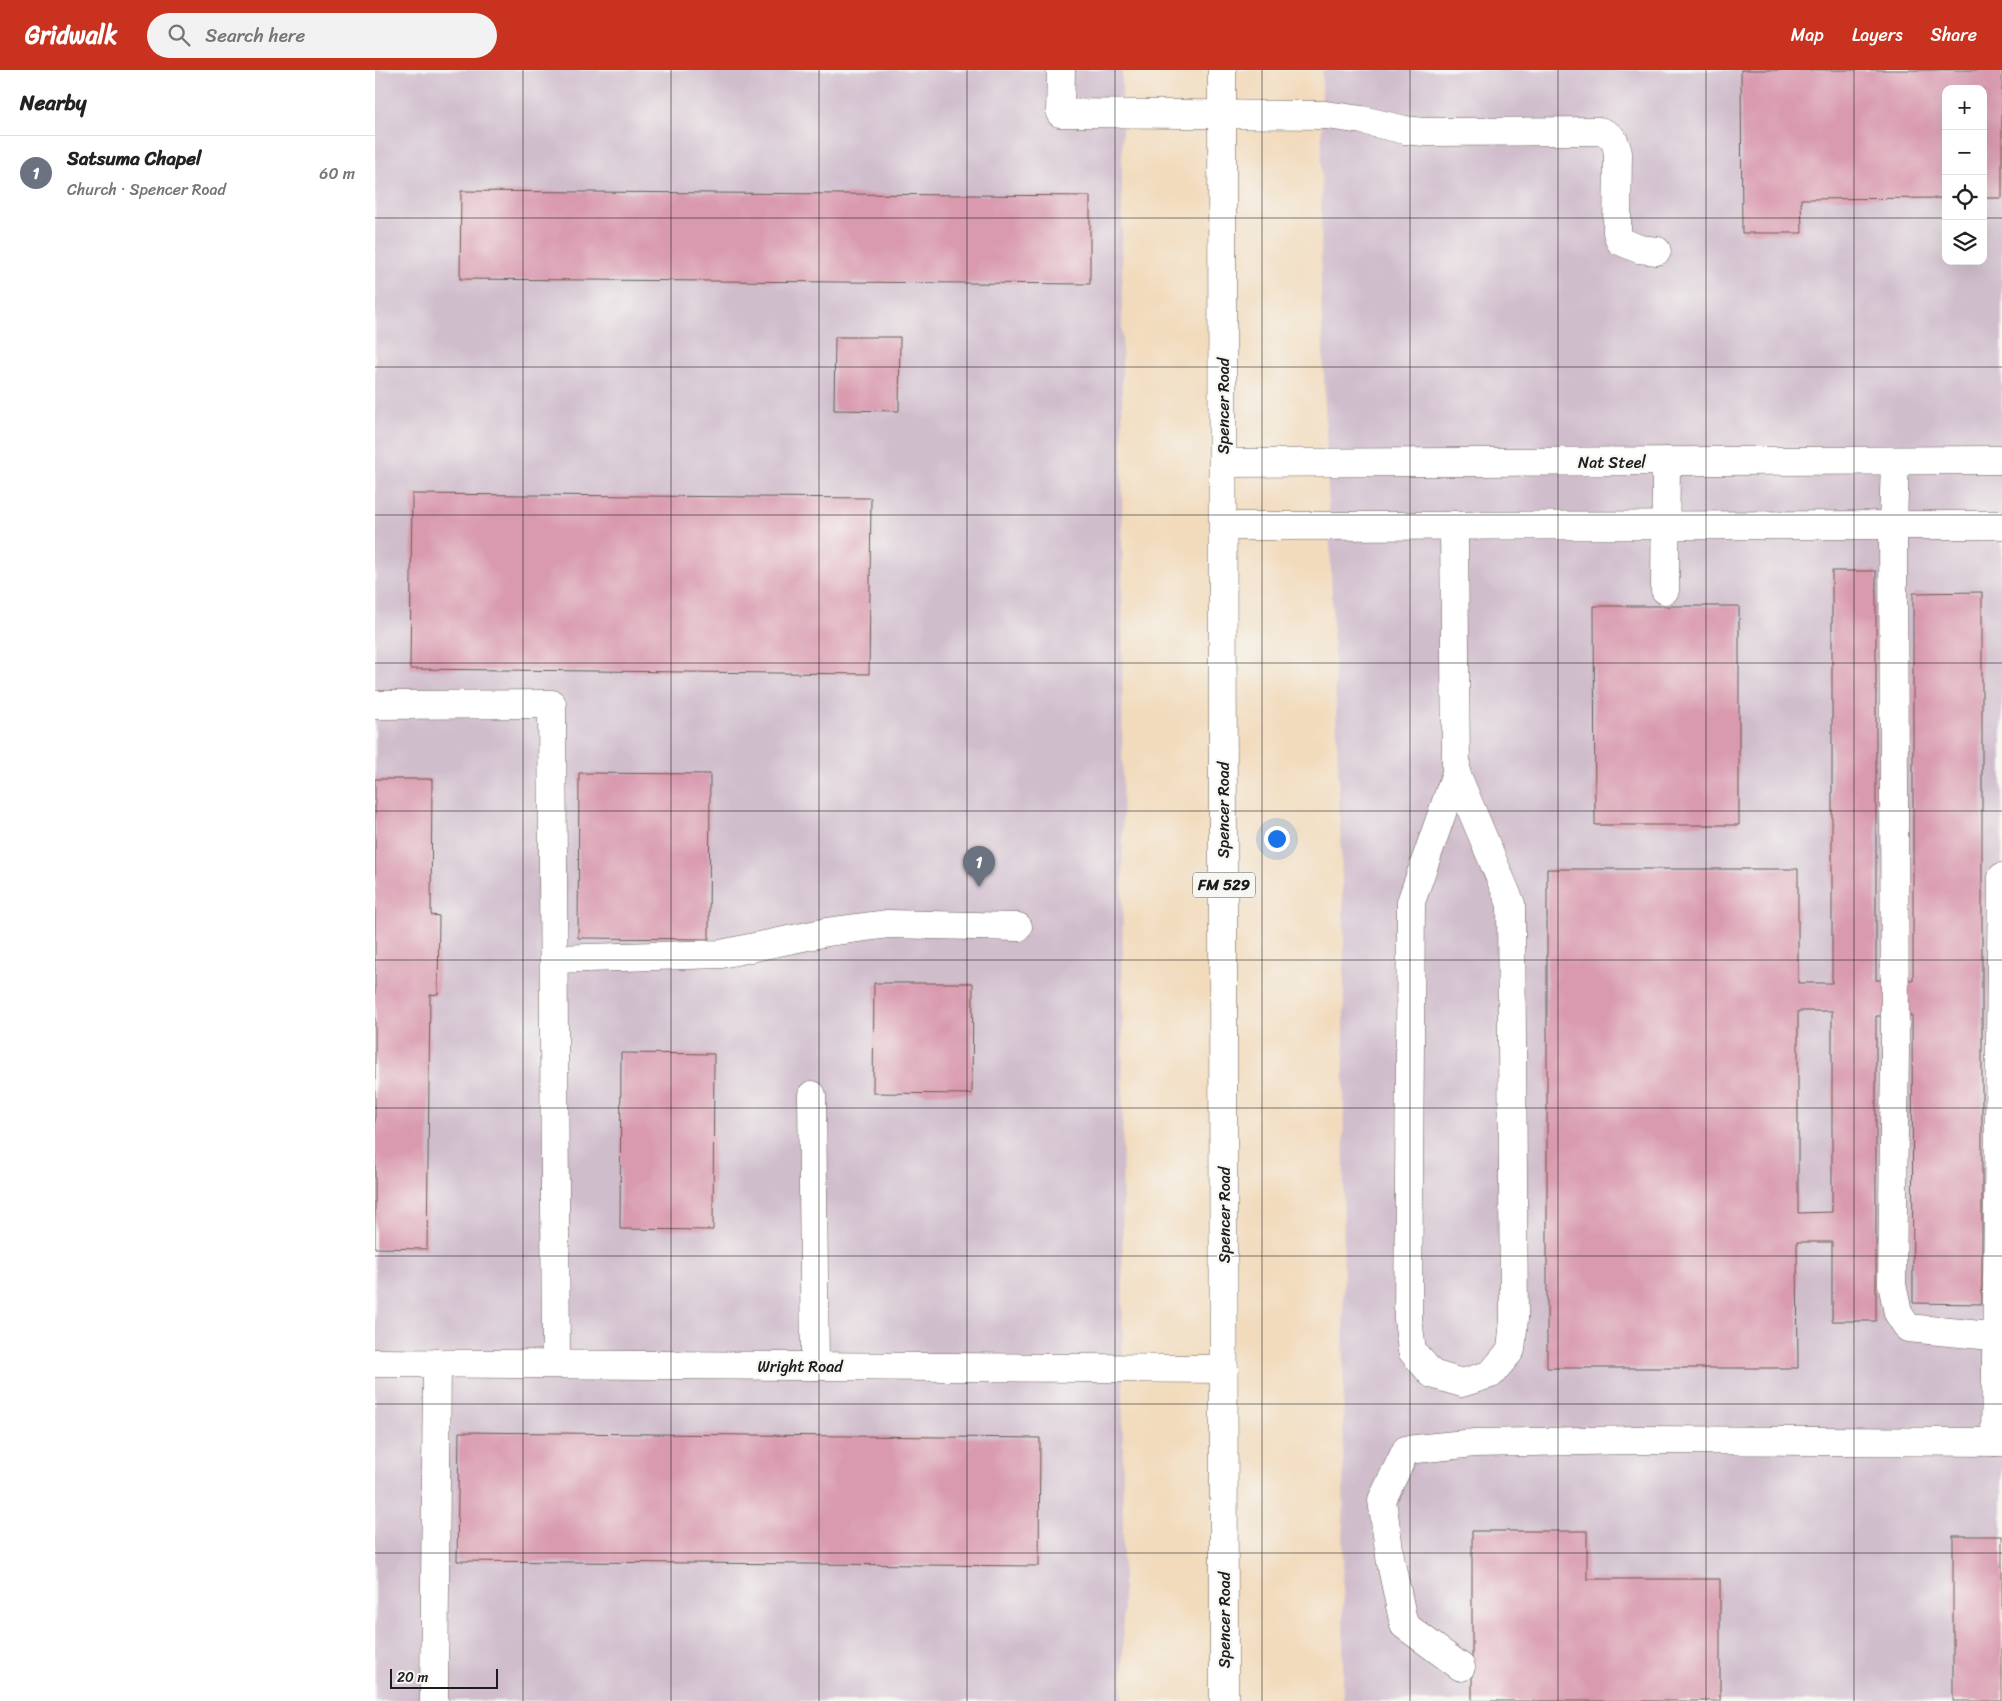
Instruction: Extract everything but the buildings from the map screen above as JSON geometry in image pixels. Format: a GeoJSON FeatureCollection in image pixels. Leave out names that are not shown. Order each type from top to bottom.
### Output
{"type":"FeatureCollection","features":[{"type":"Feature","properties":{"kind":"main road"},"geometry":{"type":"LineString","coordinates":[[1061,70],[1060,113],[1326,116],[1362,120],[1405,130],[1424,132],[1599,131],[1610,134],[1615,141],[1618,153],[1617,232],[1620,241],[1639,249],[1657,251]]}},
{"type":"Feature","properties":{"kind":"main road","name":"Spencer Road"},"geometry":{"type":"LineString","coordinates":[[1222,70],[1224,1701]]}},
{"type":"Feature","properties":{"kind":"main road","name":"Nat Steel"},"geometry":{"type":"LineString","coordinates":[[1223,463],[2002,460]]}},
{"type":"Feature","properties":{"kind":"main road"},"geometry":{"type":"LineString","coordinates":[[1665,590],[1666,461]]}},
{"type":"Feature","properties":{"kind":"main road"},"geometry":{"type":"LineString","coordinates":[[1895,461],[1893,525],[1895,1050],[1892,1284],[1898,1312],[1908,1328],[1998,1337]]}},
{"type":"Feature","properties":{"kind":"main road"},"geometry":{"type":"LineString","coordinates":[[1223,526],[2002,525]]}},
{"type":"Feature","properties":{"kind":"main road"},"geometry":{"type":"LineString","coordinates":[[1454,526],[1456,773],[1411,902],[1408,1320],[1412,1351],[1432,1374],[1462,1383],[1491,1374],[1511,1350],[1514,1319],[1511,904],[1456,773]]}},
{"type":"Feature","properties":{"kind":"main road"},"geometry":{"type":"LineString","coordinates":[[375,705],[552,704],[556,1364]]}},
{"type":"Feature","properties":{"kind":"main road"},"geometry":{"type":"LineString","coordinates":[[1461,1666],[1404,1625],[1391,1563],[1382,1500],[1406,1450],[1475,1443],[1636,1440],[1998,1442],[2002,877]]}},
{"type":"Feature","properties":{"kind":"main road"},"geometry":{"type":"LineString","coordinates":[[554,959],[721,954],[827,932],[888,924],[1018,927]]}},
{"type":"Feature","properties":{"kind":"main road"},"geometry":{"type":"LineString","coordinates":[[812,1095],[815,1366]]}},
{"type":"Feature","properties":{"kind":"main road","name":"Wright Road"},"geometry":{"type":"LineString","coordinates":[[375,1363],[1224,1369]]}},
{"type":"Feature","properties":{"kind":"main road"},"geometry":{"type":"LineString","coordinates":[[434,1701],[437,1363]]}},
{"type":"Feature","properties":{"kind":"shaded area"},"geometry":{"type":"Polygon","coordinates":[[[375,70],[1122,70],[1123,1701],[375,1701],[375,70]]]}},
{"type":"Feature","properties":{"kind":"shaded area"},"geometry":{"type":"Polygon","coordinates":[[[1322,70],[2002,70],[2002,1701],[1343,1701],[1344,935],[1321,291],[1322,70]]]}},
{"type":"Feature","properties":{"kind":"place","name":"Satsuma Chapel"},"geometry":{"type":"Point","coordinates":[979,887]}}]}
